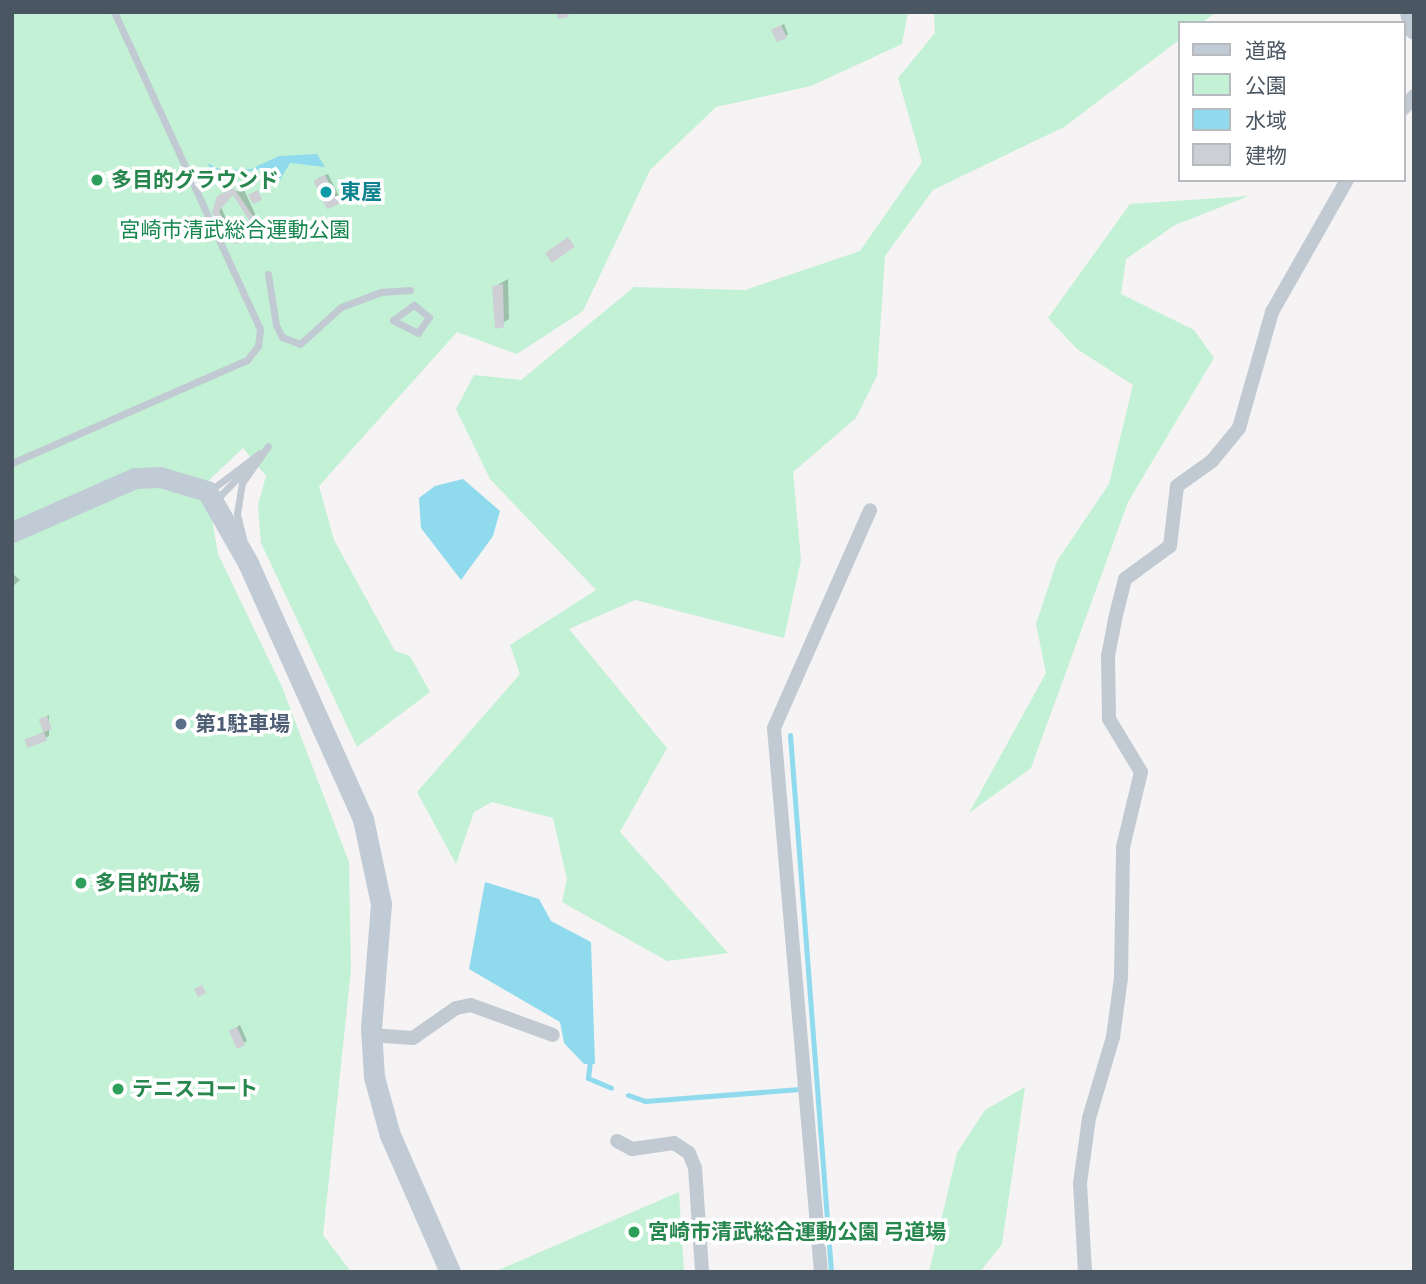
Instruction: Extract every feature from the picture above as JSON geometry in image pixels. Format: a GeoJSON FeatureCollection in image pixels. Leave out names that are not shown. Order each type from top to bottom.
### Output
{"type":"FeatureCollection","features":[{"type":"Feature","properties":{"kind":"street"},"geometry":{"type":"LineString","coordinates":[[1410,12],[1414,29]]}},
{"type":"Feature","properties":{"kind":"street"},"geometry":{"type":"LineString","coordinates":[[1085,1272],[1080,1183],[1089,1118],[1114,1025],[1123,847],[1140,772],[1109,719],[1108,656],[1125,579],[1170,546],[1177,486],[1212,461],[1239,428],[1272,312],[1346,182]]}},
{"type":"Feature","properties":{"kind":"street"},"geometry":{"type":"LineString","coordinates":[[12,532],[135,478],[160,477],[210,497],[248,563],[363,819],[381,904],[371,1035],[390,1135],[450,1272]]}},
{"type":"Feature","properties":{"kind":"street"},"geometry":{"type":"LineString","coordinates":[[821,1272],[774,728],[870,510]]}},
{"type":"Feature","properties":{"kind":"street"},"geometry":{"type":"LineString","coordinates":[[371,1035],[413,1038],[456,1008],[471,1005],[553,1035]]}},
{"type":"Feature","properties":{"kind":"street"},"geometry":{"type":"LineString","coordinates":[[617,1141],[632,1149],[674,1143],[689,1153],[695,1168],[702,1272]]}},
{"type":"Feature","properties":{"kind":"lane"},"geometry":{"type":"LineString","coordinates":[[12,463],[247,360],[258,346],[260,329],[114,12]]}},
{"type":"Feature","properties":{"kind":"lane"},"geometry":{"type":"LineString","coordinates":[[268,274],[276,325],[282,337],[300,344],[341,307],[388,290],[410,290]]}},
{"type":"Feature","properties":{"kind":"lane"},"geometry":{"type":"LineString","coordinates":[[414,305],[429,317],[418,333],[393,320],[414,305]]}},
{"type":"Feature","properties":{"kind":"lane"},"geometry":{"type":"LineString","coordinates":[[210,497],[268,446]]}},
{"type":"Feature","properties":{"kind":"lane"},"geometry":{"type":"LineString","coordinates":[[210,497],[268,446]]}},
{"type":"Feature","properties":{"kind":"lane"},"geometry":{"type":"LineString","coordinates":[[248,563],[237,514],[242,483],[268,446]]}},
{"type":"Feature","properties":{"kind":"green space","name":"宮崎市清武総合運動公園"},"geometry":{"type":"Polygon","coordinates":[[[12,12],[908,12],[902,44],[811,86],[716,107],[650,170],[583,311],[517,354],[457,332],[319,486],[334,540],[395,651],[410,656],[430,692],[357,747],[261,543],[258,505],[266,476],[243,448],[206,483],[218,554],[282,687],[349,862],[351,970],[323,1235],[351,1272],[12,1272],[12,12]]]}},
{"type":"Feature","properties":{"kind":"green space"},"geometry":{"type":"Polygon","coordinates":[[[934,12],[1216,12],[1205,21],[1178,21],[1178,41],[1064,127],[933,190],[885,256],[877,376],[856,418],[793,472],[801,560],[784,638],[635,600],[569,629],[667,748],[620,832],[728,953],[667,961],[562,902],[567,879],[553,818],[492,802],[474,812],[456,864],[417,792],[520,674],[510,645],[596,590],[490,479],[456,409],[474,375],[521,380],[634,287],[745,290],[860,251],[922,162],[898,78],[935,33],[934,12]]]}},
{"type":"Feature","properties":{"kind":"green space"},"geometry":{"type":"Polygon","coordinates":[[[1249,196],[1175,225],[1126,259],[1121,294],[1194,330],[1214,358],[1128,502],[1031,768],[969,813],[1046,673],[1036,624],[1057,561],[1109,484],[1133,385],[1077,349],[1048,318],[1130,204],[1249,196]]]}},
{"type":"Feature","properties":{"kind":"green space"},"geometry":{"type":"Polygon","coordinates":[[[1025,1087],[1002,1244],[980,1272],[929,1272],[957,1153],[985,1110],[1025,1087]]]}},
{"type":"Feature","properties":{"kind":"green space","name":"宮崎市清武総合運動公園 弓道場"},"geometry":{"type":"Polygon","coordinates":[[[679,1192],[684,1272],[494,1272],[679,1192]]]}},
{"type":"Feature","properties":{"kind":"water"},"geometry":{"type":"Polygon","coordinates":[[[317,154],[325,167],[290,163],[280,180],[271,181],[259,169],[217,178],[207,163],[221,170],[251,169],[279,156],[317,154]]]}},
{"type":"Feature","properties":{"kind":"water"},"geometry":{"type":"Polygon","coordinates":[[[463,479],[500,511],[493,536],[461,580],[421,528],[419,498],[435,486],[463,479]]]}},
{"type":"Feature","properties":{"kind":"water"},"geometry":{"type":"Polygon","coordinates":[[[485,882],[539,899],[551,921],[591,942],[595,1064],[584,1064],[564,1043],[560,1022],[469,969],[485,882]]]}},
{"type":"Feature","properties":{"kind":"building"},"geometry":{"type":"Polygon","coordinates":[[[556,12],[567,12],[569,17],[558,19],[556,12]]]}},
{"type":"Feature","properties":{"kind":"building"},"geometry":{"type":"Polygon","coordinates":[[[781,25],[787,38],[777,42],[771,30],[781,25]]]}},
{"type":"Feature","properties":{"kind":"building","name":"東屋"},"geometry":{"type":"Polygon","coordinates":[[[325,175],[339,204],[327,209],[313,181],[325,175]]]}},
{"type":"Feature","properties":{"kind":"building"},"geometry":{"type":"Polygon","coordinates":[[[234,188],[256,221],[251,238],[237,244],[225,239],[212,212],[217,196],[234,188]],[[233,195],[219,211],[230,234],[238,237],[250,222],[233,195]]]}},
{"type":"Feature","properties":{"kind":"building"},"geometry":{"type":"Polygon","coordinates":[[[258,190],[262,200],[253,204],[248,195],[258,190]]]}},
{"type":"Feature","properties":{"kind":"building"},"geometry":{"type":"Polygon","coordinates":[[[568,237],[575,247],[552,263],[545,253],[568,237]]]}},
{"type":"Feature","properties":{"kind":"building"},"geometry":{"type":"Polygon","coordinates":[[[503,284],[504,327],[495,329],[492,286],[503,284]]]}},
{"type":"Feature","properties":{"kind":"building"},"geometry":{"type":"Polygon","coordinates":[[[47,716],[52,729],[44,732],[39,719],[47,716]]]}},
{"type":"Feature","properties":{"kind":"building"},"geometry":{"type":"Polygon","coordinates":[[[44,732],[47,740],[28,748],[24,740],[44,732]]]}},
{"type":"Feature","properties":{"kind":"building"},"geometry":{"type":"Polygon","coordinates":[[[202,985],[206,993],[198,997],[194,989],[202,985]]]}},
{"type":"Feature","properties":{"kind":"building"},"geometry":{"type":"Polygon","coordinates":[[[237,1027],[245,1045],[237,1049],[229,1031],[237,1027]]]}},
{"type":"Feature","properties":{"kind":"waterway"},"geometry":{"type":"LineString","coordinates":[[790,735],[831,1272]]}},
{"type":"Feature","properties":{"kind":"waterway"},"geometry":{"type":"LineString","coordinates":[[590,1061],[588,1078],[611,1088]]}},
{"type":"Feature","properties":{"kind":"waterway"},"geometry":{"type":"LineString","coordinates":[[628,1095],[645,1101],[800,1089]]}},
{"type":"Feature","properties":{"kind":"place","name":"多目的グラウンド"},"geometry":{"type":"Point","coordinates":[97,180]}},
{"type":"Feature","properties":{"kind":"place","name":"東屋"},"geometry":{"type":"Point","coordinates":[326,192]}},
{"type":"Feature","properties":{"kind":"place","name":"第1駐車場"},"geometry":{"type":"Point","coordinates":[181,724]}},
{"type":"Feature","properties":{"kind":"place","name":"多目的広場"},"geometry":{"type":"Point","coordinates":[81,883]}},
{"type":"Feature","properties":{"kind":"place","name":"テニスコート"},"geometry":{"type":"Point","coordinates":[118,1089]}},
{"type":"Feature","properties":{"kind":"place","name":"宮崎市清武総合運動公園 弓道場"},"geometry":{"type":"Point","coordinates":[634,1232]}}]}
